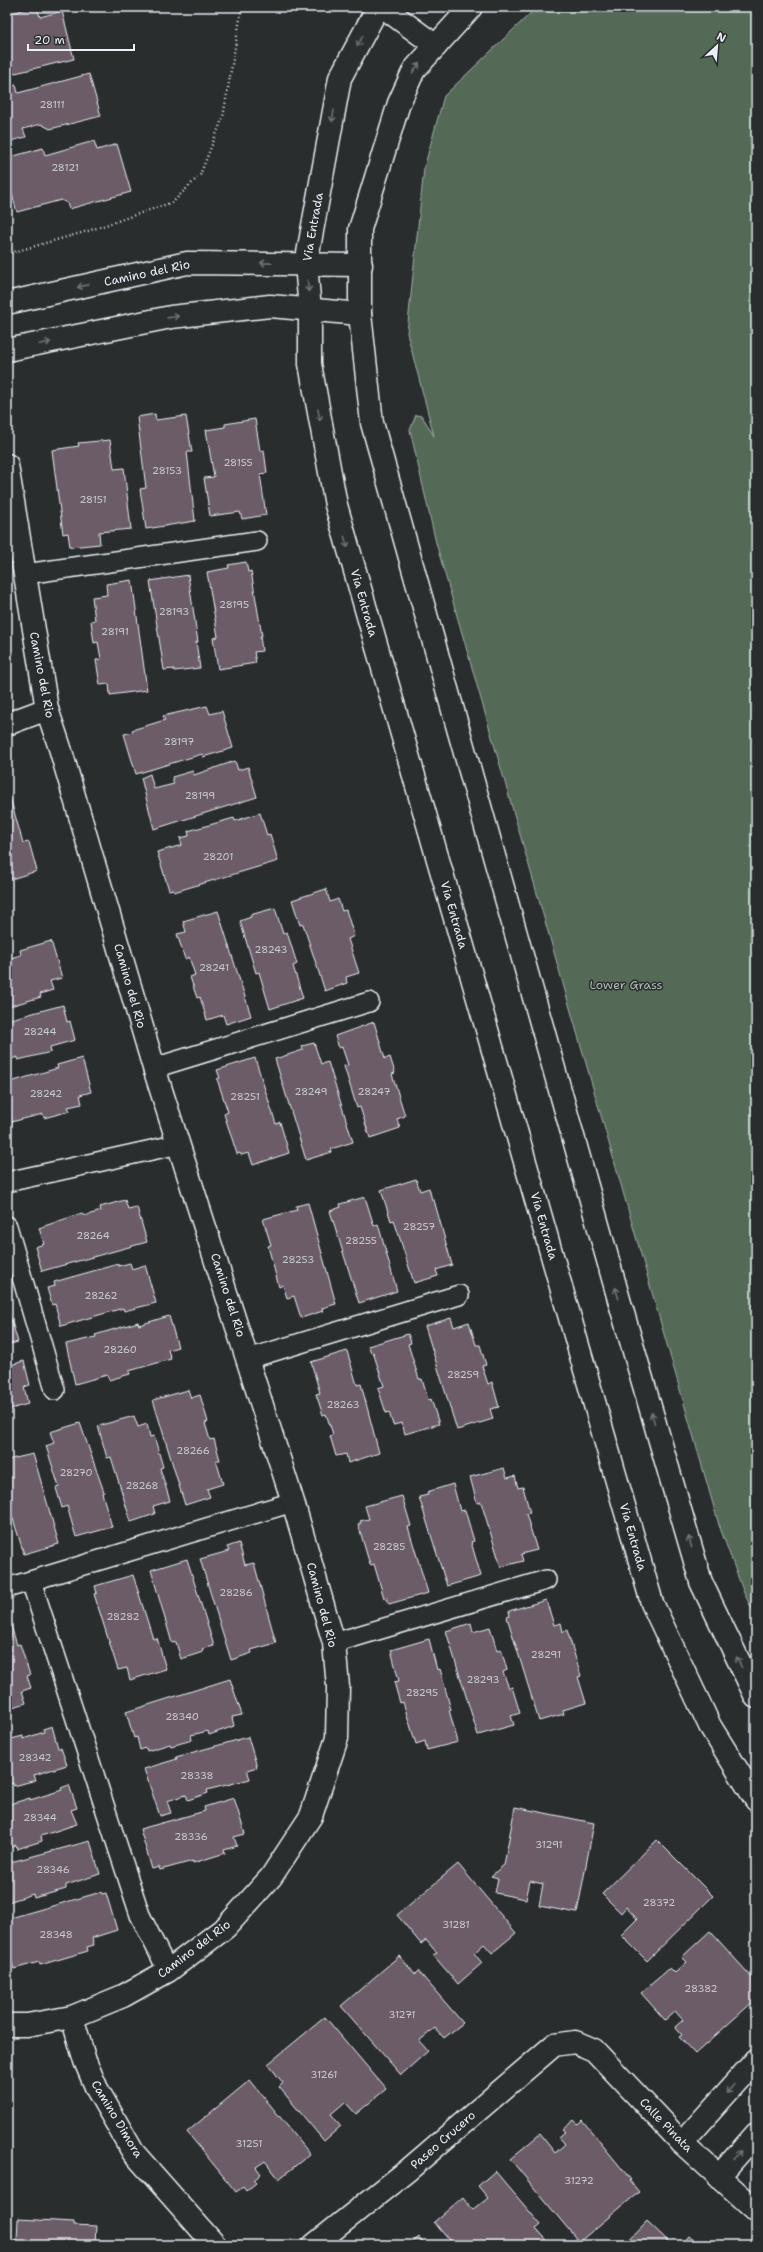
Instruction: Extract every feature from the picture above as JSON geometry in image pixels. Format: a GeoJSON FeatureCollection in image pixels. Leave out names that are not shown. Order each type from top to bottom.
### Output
{"type":"FeatureCollection","features":[{"type":"Feature","properties":{"kind":"street","name":"Via Entrada"},"geometry":{"type":"LineString","coordinates":[[378,7],[340,78],[306,264],[310,310],[310,364],[336,505],[652,1603],[710,1726],[756,1800]]}},
{"type":"Feature","properties":{"kind":"street"},"geometry":{"type":"LineString","coordinates":[[383,7],[436,46]]}},
{"type":"Feature","properties":{"kind":"street"},"geometry":{"type":"LineString","coordinates":[[471,7],[414,70],[399,103],[360,229],[360,314],[372,423],[618,1295],[701,1582],[756,1697]]}},
{"type":"Feature","properties":{"kind":"street","name":"Camino del Rio"},"geometry":{"type":"LineString","coordinates":[[7,303],[187,263],[361,265]]}},
{"type":"Feature","properties":{"kind":"street"},"geometry":{"type":"LineString","coordinates":[[7,350],[170,317],[270,306],[360,314]]}},
{"type":"Feature","properties":{"kind":"street","name":"Camino del Rio"},"geometry":{"type":"LineString","coordinates":[[7,465],[47,709],[154,1068],[293,1502],[334,1643],[338,1687],[337,1738],[310,1816],[271,1877],[226,1927],[168,1971],[123,1996],[72,2017],[27,2025],[7,2025]]}},
{"type":"Feature","properties":{"kind":"street"},"geometry":{"type":"LineString","coordinates":[[7,724],[47,709]]}},
{"type":"Feature","properties":{"kind":"street","name":"Camino Dimora"},"geometry":{"type":"LineString","coordinates":[[72,2017],[85,2061],[96,2089],[133,2152],[215,2245]]}},
{"type":"Feature","properties":{"kind":"street","name":"Calle Pinata"},"geometry":{"type":"LineString","coordinates":[[575,2042],[594,2050],[682,2143],[756,2210]]}},
{"type":"Feature","properties":{"kind":"street","name":"Paseo Crucero"},"geometry":{"type":"LineString","coordinates":[[314,2245],[407,2171],[554,2045],[575,2042]]}},
{"type":"Feature","properties":{"kind":"street"},"geometry":{"type":"LineString","coordinates":[[682,2143],[756,2060]]}},
{"type":"Feature","properties":{"kind":"street"},"geometry":{"type":"LineString","coordinates":[[718,2177],[756,2134]]}},
{"type":"Feature","properties":{"kind":"lane"},"geometry":{"type":"LineString","coordinates":[[25,574],[257,541]]}},
{"type":"Feature","properties":{"kind":"lane"},"geometry":{"type":"LineString","coordinates":[[154,1068],[369,1002]]}},
{"type":"Feature","properties":{"kind":"lane"},"geometry":{"type":"LineString","coordinates":[[7,1182],[179,1144]]}},
{"type":"Feature","properties":{"kind":"lane"},"geometry":{"type":"LineString","coordinates":[[7,1226],[55,1390]]}},
{"type":"Feature","properties":{"kind":"lane"},"geometry":{"type":"LineString","coordinates":[[248,1359],[459,1295]]}},
{"type":"Feature","properties":{"kind":"lane"},"geometry":{"type":"LineString","coordinates":[[7,1588],[293,1502]]}},
{"type":"Feature","properties":{"kind":"lane"},"geometry":{"type":"LineString","coordinates":[[334,1643],[546,1580]]}},
{"type":"Feature","properties":{"kind":"lane"},"geometry":{"type":"LineString","coordinates":[[31,1581],[140,1915],[168,1971]]}},
{"type":"Feature","properties":{"kind":"path"},"geometry":{"type":"LineString","coordinates":[[7,254],[88,231],[173,202],[200,175],[224,117],[242,7]]}},
{"type":"Feature","properties":{"kind":"green space","name":"Lower Grass"},"geometry":{"type":"Polygon","coordinates":[[[537,7],[756,7],[756,1617],[744,1593],[719,1525],[436,543],[410,430],[416,415],[422,416],[434,436],[407,333],[424,168],[444,96],[537,7]]]}},
{"type":"Feature","properties":{"kind":"building"},"geometry":{"type":"Polygon","coordinates":[[[37,7],[40,17],[62,11],[74,59],[7,75],[7,14],[37,7]]]}},
{"type":"Feature","properties":{"kind":"building"},"geometry":{"type":"Polygon","coordinates":[[[89,74],[101,116],[50,129],[41,124],[23,129],[26,137],[7,142],[7,87],[16,85],[18,93],[89,74]]]}},
{"type":"Feature","properties":{"kind":"building"},"geometry":{"type":"Polygon","coordinates":[[[94,141],[97,150],[117,144],[131,192],[69,209],[67,203],[61,200],[17,212],[7,177],[7,158],[43,148],[45,155],[94,141]]]}},
{"type":"Feature","properties":{"kind":"building"},"geometry":{"type":"Polygon","coordinates":[[[155,414],[156,420],[186,416],[192,452],[187,452],[195,521],[146,529],[140,489],[146,488],[137,417],[155,414]]]}},
{"type":"Feature","properties":{"kind":"building"},"geometry":{"type":"Polygon","coordinates":[[[255,419],[260,451],[264,450],[267,473],[260,474],[266,515],[242,519],[240,512],[210,516],[204,478],[214,477],[206,430],[225,427],[225,424],[255,419]]]}},
{"type":"Feature","properties":{"kind":"building"},"geometry":{"type":"Polygon","coordinates":[[[110,440],[114,469],[124,468],[131,529],[99,532],[100,544],[70,547],[68,533],[63,534],[52,450],[79,446],[78,443],[110,440]]]}},
{"type":"Feature","properties":{"kind":"building"},"geometry":{"type":"Polygon","coordinates":[[[246,562],[248,572],[251,571],[262,636],[260,636],[262,651],[254,652],[256,663],[218,669],[213,638],[218,637],[207,572],[229,568],[228,565],[246,562]]]}},
{"type":"Feature","properties":{"kind":"building"},"geometry":{"type":"Polygon","coordinates":[[[188,575],[198,642],[196,642],[200,668],[174,671],[174,669],[164,670],[150,581],[188,575]]]}},
{"type":"Feature","properties":{"kind":"building"},"geometry":{"type":"Polygon","coordinates":[[[132,580],[147,690],[110,695],[109,684],[100,685],[96,660],[101,659],[98,642],[94,643],[91,621],[95,620],[92,597],[107,595],[106,584],[132,580]]]}},
{"type":"Feature","properties":{"kind":"building"},"geometry":{"type":"Polygon","coordinates":[[[207,706],[210,714],[222,711],[233,748],[203,757],[202,754],[136,774],[124,734],[133,732],[132,730],[165,720],[163,716],[207,706]]]}},
{"type":"Feature","properties":{"kind":"building"},"geometry":{"type":"Polygon","coordinates":[[[235,761],[238,770],[248,767],[257,797],[154,829],[141,778],[150,774],[154,789],[174,784],[172,777],[193,771],[194,775],[235,761]]]}},
{"type":"Feature","properties":{"kind":"building"},"geometry":{"type":"Polygon","coordinates":[[[7,787],[23,843],[29,842],[37,871],[8,880],[7,884],[7,787]]]}},
{"type":"Feature","properties":{"kind":"building"},"geometry":{"type":"Polygon","coordinates":[[[260,813],[267,835],[270,834],[278,861],[174,892],[173,889],[169,890],[157,852],[182,845],[180,838],[189,836],[188,831],[234,818],[235,821],[260,813]]]}},
{"type":"Feature","properties":{"kind":"building"},"geometry":{"type":"Polygon","coordinates":[[[326,889],[330,902],[338,899],[342,911],[346,910],[354,936],[348,939],[359,973],[346,977],[347,983],[325,991],[303,924],[300,925],[292,900],[326,889]]]}},
{"type":"Feature","properties":{"kind":"building"},"geometry":{"type":"Polygon","coordinates":[[[275,908],[283,934],[287,932],[297,964],[293,966],[303,998],[270,1009],[259,972],[256,973],[240,921],[251,917],[250,915],[275,908]]]}},
{"type":"Feature","properties":{"kind":"building"},"geometry":{"type":"Polygon","coordinates":[[[218,911],[251,1016],[226,1024],[223,1015],[207,1020],[200,997],[197,998],[190,977],[195,975],[189,957],[185,959],[177,934],[186,932],[183,921],[218,911]]]}},
{"type":"Feature","properties":{"kind":"building"},"geometry":{"type":"Polygon","coordinates":[[[51,941],[62,978],[50,981],[53,990],[40,994],[41,997],[10,1006],[9,1003],[7,1004],[7,959],[21,955],[20,950],[51,941]]]}},
{"type":"Feature","properties":{"kind":"building"},"geometry":{"type":"Polygon","coordinates":[[[63,1005],[67,1022],[70,1021],[75,1040],[50,1047],[51,1052],[18,1060],[18,1057],[7,1060],[7,1020],[63,1005]]]}},
{"type":"Feature","properties":{"kind":"building"},"geometry":{"type":"Polygon","coordinates":[[[374,1022],[385,1059],[390,1057],[395,1073],[392,1074],[405,1116],[397,1119],[400,1128],[370,1138],[360,1107],[357,1108],[344,1066],[348,1065],[342,1047],[339,1048],[335,1036],[374,1022]]]}},
{"type":"Feature","properties":{"kind":"building"},"geometry":{"type":"Polygon","coordinates":[[[314,1043],[321,1064],[328,1062],[353,1142],[331,1149],[332,1152],[306,1160],[275,1059],[303,1050],[302,1046],[314,1043]]]}},
{"type":"Feature","properties":{"kind":"building"},"geometry":{"type":"Polygon","coordinates":[[[82,1058],[91,1092],[80,1095],[82,1104],[68,1107],[70,1111],[44,1118],[43,1114],[11,1122],[12,1125],[7,1126],[7,1083],[58,1068],[57,1065],[82,1058]]]}},
{"type":"Feature","properties":{"kind":"building"},"geometry":{"type":"Polygon","coordinates":[[[255,1058],[276,1124],[280,1122],[289,1153],[253,1165],[249,1153],[241,1155],[240,1153],[237,1154],[224,1114],[228,1112],[217,1079],[220,1078],[217,1070],[255,1058]]]}},
{"type":"Feature","properties":{"kind":"building"},"geometry":{"type":"Polygon","coordinates":[[[416,1179],[420,1191],[429,1188],[432,1200],[434,1200],[452,1265],[436,1270],[438,1276],[414,1283],[394,1220],[391,1221],[381,1190],[416,1179]]]}},
{"type":"Feature","properties":{"kind":"building"},"geometry":{"type":"Polygon","coordinates":[[[365,1197],[374,1226],[378,1224],[397,1291],[359,1303],[330,1211],[341,1207],[340,1204],[365,1197]]]}},
{"type":"Feature","properties":{"kind":"building"},"geometry":{"type":"Polygon","coordinates":[[[125,1200],[128,1209],[137,1207],[147,1242],[42,1271],[35,1247],[44,1244],[39,1228],[82,1213],[84,1216],[101,1211],[100,1207],[125,1200]]]}},
{"type":"Feature","properties":{"kind":"building"},"geometry":{"type":"Polygon","coordinates":[[[308,1203],[336,1304],[322,1308],[323,1311],[301,1318],[294,1296],[287,1298],[283,1285],[279,1287],[268,1246],[271,1245],[263,1219],[297,1210],[296,1206],[308,1203]]]}},
{"type":"Feature","properties":{"kind":"building"},"geometry":{"type":"Polygon","coordinates":[[[130,1263],[132,1269],[145,1265],[156,1303],[124,1311],[123,1308],[61,1326],[55,1304],[52,1305],[47,1288],[55,1286],[54,1282],[118,1264],[118,1266],[130,1263]]]}},
{"type":"Feature","properties":{"kind":"building"},"geometry":{"type":"Polygon","coordinates":[[[7,1306],[18,1342],[7,1345],[7,1306]]]}},
{"type":"Feature","properties":{"kind":"building"},"geometry":{"type":"Polygon","coordinates":[[[169,1316],[178,1347],[168,1350],[171,1359],[129,1371],[130,1374],[109,1380],[107,1375],[75,1384],[66,1344],[96,1337],[95,1335],[138,1322],[139,1325],[169,1316]]]}},
{"type":"Feature","properties":{"kind":"building"},"geometry":{"type":"Polygon","coordinates":[[[451,1318],[454,1327],[469,1322],[476,1345],[480,1345],[486,1365],[482,1366],[488,1384],[492,1382],[499,1407],[490,1409],[493,1419],[457,1430],[425,1326],[451,1318]]]}},
{"type":"Feature","properties":{"kind":"building"},"geometry":{"type":"Polygon","coordinates":[[[408,1334],[411,1343],[408,1344],[419,1379],[422,1379],[428,1400],[431,1399],[439,1424],[405,1434],[402,1423],[393,1425],[389,1412],[386,1413],[378,1388],[384,1386],[373,1352],[371,1353],[368,1346],[408,1334]]]}},
{"type":"Feature","properties":{"kind":"building"},"geometry":{"type":"Polygon","coordinates":[[[347,1351],[357,1385],[361,1384],[379,1453],[348,1463],[346,1454],[336,1456],[330,1436],[333,1434],[326,1414],[323,1415],[316,1394],[320,1393],[311,1362],[347,1351]]]}},
{"type":"Feature","properties":{"kind":"building"},"geometry":{"type":"Polygon","coordinates":[[[24,1361],[30,1385],[24,1387],[28,1404],[7,1410],[7,1366],[24,1361]]]}},
{"type":"Feature","properties":{"kind":"building"},"geometry":{"type":"Polygon","coordinates":[[[188,1390],[191,1398],[200,1395],[208,1422],[205,1423],[210,1440],[214,1439],[220,1460],[216,1460],[223,1484],[207,1489],[210,1497],[185,1505],[153,1400],[188,1390]]]}},
{"type":"Feature","properties":{"kind":"building"},"geometry":{"type":"Polygon","coordinates":[[[134,1416],[138,1427],[147,1424],[150,1437],[154,1436],[163,1467],[160,1468],[170,1501],[153,1506],[155,1514],[131,1522],[111,1457],[107,1458],[98,1426],[134,1416]]]}},
{"type":"Feature","properties":{"kind":"building"},"geometry":{"type":"Polygon","coordinates":[[[80,1423],[104,1492],[102,1493],[112,1527],[76,1537],[67,1506],[62,1508],[56,1488],[59,1487],[46,1446],[54,1443],[50,1432],[80,1423]]]}},
{"type":"Feature","properties":{"kind":"building"},"geometry":{"type":"Polygon","coordinates":[[[33,1454],[59,1544],[24,1554],[13,1519],[10,1520],[7,1509],[7,1460],[33,1454]]]}},
{"type":"Feature","properties":{"kind":"building"},"geometry":{"type":"Polygon","coordinates":[[[504,1468],[507,1478],[515,1476],[518,1488],[523,1487],[530,1513],[526,1514],[537,1550],[521,1554],[523,1561],[501,1567],[481,1502],[477,1503],[470,1477],[504,1468]]]}},
{"type":"Feature","properties":{"kind":"building"},"geometry":{"type":"Polygon","coordinates":[[[453,1484],[460,1511],[465,1510],[474,1541],[471,1542],[481,1576],[447,1586],[419,1497],[428,1495],[427,1492],[453,1484]]]}},
{"type":"Feature","properties":{"kind":"building"},"geometry":{"type":"Polygon","coordinates":[[[402,1496],[411,1526],[408,1527],[428,1593],[389,1604],[386,1597],[384,1598],[374,1564],[370,1565],[358,1524],[361,1523],[360,1521],[369,1519],[365,1506],[402,1496]]]}},
{"type":"Feature","properties":{"kind":"building"},"geometry":{"type":"Polygon","coordinates":[[[239,1543],[245,1565],[254,1563],[276,1643],[251,1650],[252,1653],[231,1660],[200,1559],[229,1551],[227,1547],[239,1543]]]}},
{"type":"Feature","properties":{"kind":"building"},"geometry":{"type":"Polygon","coordinates":[[[187,1559],[214,1646],[202,1649],[203,1652],[181,1659],[176,1642],[172,1643],[151,1570],[187,1559]]]}},
{"type":"Feature","properties":{"kind":"building"},"geometry":{"type":"Polygon","coordinates":[[[133,1575],[153,1639],[157,1638],[166,1669],[130,1680],[127,1668],[118,1670],[94,1594],[97,1593],[95,1586],[133,1575]]]}},
{"type":"Feature","properties":{"kind":"building"},"geometry":{"type":"Polygon","coordinates":[[[546,1600],[554,1625],[561,1623],[563,1632],[567,1630],[581,1676],[578,1677],[586,1703],[563,1710],[564,1714],[539,1721],[507,1617],[510,1616],[509,1611],[546,1600]]]}},
{"type":"Feature","properties":{"kind":"building"},"geometry":{"type":"Polygon","coordinates":[[[7,1613],[17,1645],[20,1644],[30,1675],[27,1676],[31,1688],[22,1691],[26,1703],[7,1709],[7,1613]]]}},
{"type":"Feature","properties":{"kind":"building"},"geometry":{"type":"Polygon","coordinates":[[[471,1623],[473,1632],[490,1627],[497,1651],[501,1649],[507,1670],[503,1672],[509,1688],[512,1687],[520,1713],[511,1716],[514,1725],[478,1735],[446,1631],[471,1623]]]}},
{"type":"Feature","properties":{"kind":"building"},"geometry":{"type":"Polygon","coordinates":[[[429,1639],[437,1670],[440,1669],[458,1742],[427,1750],[425,1741],[416,1744],[403,1702],[400,1703],[394,1682],[399,1681],[391,1650],[429,1639]]]}},
{"type":"Feature","properties":{"kind":"building"},"geometry":{"type":"Polygon","coordinates":[[[230,1679],[242,1715],[232,1717],[234,1726],[209,1735],[208,1731],[191,1735],[192,1740],[171,1746],[170,1744],[147,1751],[146,1748],[140,1750],[137,1737],[134,1738],[126,1712],[230,1679]]]}},
{"type":"Feature","properties":{"kind":"building"},"geometry":{"type":"Polygon","coordinates":[[[52,1726],[58,1748],[61,1748],[67,1765],[34,1775],[36,1780],[14,1786],[13,1783],[7,1785],[7,1740],[23,1736],[23,1739],[44,1732],[43,1729],[52,1726]]]}},
{"type":"Feature","properties":{"kind":"building"},"geometry":{"type":"Polygon","coordinates":[[[248,1737],[257,1767],[247,1770],[250,1779],[207,1790],[208,1793],[188,1800],[186,1795],[167,1801],[171,1813],[160,1816],[144,1769],[177,1759],[176,1757],[248,1737]]]}},
{"type":"Feature","properties":{"kind":"building"},"geometry":{"type":"Polygon","coordinates":[[[69,1785],[77,1808],[71,1810],[77,1824],[41,1836],[42,1841],[17,1849],[16,1845],[7,1848],[7,1805],[30,1798],[30,1800],[62,1790],[61,1788],[69,1785]]]}},
{"type":"Feature","properties":{"kind":"building"},"geometry":{"type":"Polygon","coordinates":[[[234,1798],[245,1834],[234,1837],[237,1846],[224,1850],[225,1853],[193,1863],[193,1861],[160,1870],[159,1867],[152,1869],[140,1829],[205,1811],[204,1807],[234,1798]]]}},
{"type":"Feature","properties":{"kind":"building"},"geometry":{"type":"Polygon","coordinates":[[[515,1807],[594,1823],[577,1913],[539,1906],[543,1884],[530,1881],[526,1899],[495,1893],[498,1878],[491,1876],[504,1865],[515,1807]]]}},
{"type":"Feature","properties":{"kind":"building"},"geometry":{"type":"Polygon","coordinates":[[[657,1840],[713,1896],[647,1961],[621,1935],[637,1919],[626,1907],[621,1913],[602,1894],[657,1840]]]}},
{"type":"Feature","properties":{"kind":"building"},"geometry":{"type":"Polygon","coordinates":[[[90,1841],[100,1874],[66,1885],[66,1889],[34,1898],[33,1894],[8,1902],[7,1863],[90,1841]]]}},
{"type":"Feature","properties":{"kind":"building"},"geometry":{"type":"Polygon","coordinates":[[[458,1864],[516,1933],[492,1953],[484,1944],[474,1953],[482,1963],[458,1984],[433,1955],[437,1953],[426,1940],[421,1944],[397,1915],[458,1864]]]}},
{"type":"Feature","properties":{"kind":"building"},"geometry":{"type":"Polygon","coordinates":[[[101,1892],[102,1894],[106,1893],[117,1930],[92,1938],[94,1945],[87,1947],[88,1951],[40,1965],[39,1962],[14,1969],[7,1948],[7,1919],[101,1892]]]}},
{"type":"Feature","properties":{"kind":"building"},"geometry":{"type":"Polygon","coordinates":[[[710,1931],[756,1982],[756,1999],[695,2054],[679,2037],[682,2035],[675,2027],[683,2020],[675,2011],[665,2020],[641,1993],[670,1968],[675,1973],[687,1962],[682,1957],[710,1931]]]}},
{"type":"Feature","properties":{"kind":"building"},"geometry":{"type":"Polygon","coordinates":[[[399,1956],[415,1974],[418,1971],[463,2023],[444,2038],[435,2028],[419,2041],[428,2051],[401,2075],[341,2006],[399,1956]]]}},
{"type":"Feature","properties":{"kind":"building"},"geometry":{"type":"Polygon","coordinates":[[[325,2017],[386,2089],[356,2114],[345,2102],[331,2114],[341,2126],[324,2141],[279,2087],[283,2083],[268,2064],[325,2017]]]}},
{"type":"Feature","properties":{"kind":"building"},"geometry":{"type":"Polygon","coordinates":[[[250,2080],[310,2154],[279,2179],[265,2161],[256,2167],[261,2174],[254,2180],[256,2183],[246,2191],[243,2187],[236,2192],[187,2132],[250,2080]]]}},
{"type":"Feature","properties":{"kind":"building"},"geometry":{"type":"Polygon","coordinates":[[[574,2120],[578,2124],[582,2120],[639,2192],[579,2242],[510,2159],[540,2134],[555,2153],[565,2144],[559,2137],[565,2132],[562,2130],[574,2120]]]}},
{"type":"Feature","properties":{"kind":"building"},"geometry":{"type":"Polygon","coordinates":[[[495,2171],[541,2225],[536,2229],[550,2245],[453,2245],[434,2222],[463,2197],[473,2210],[488,2198],[478,2186],[495,2171]]]}},
{"type":"Feature","properties":{"kind":"building"},"geometry":{"type":"Polygon","coordinates":[[[18,2219],[74,2222],[74,2225],[96,2226],[95,2245],[14,2245],[14,2241],[17,2241],[18,2219]]]}},
{"type":"Feature","properties":{"kind":"building"},"geometry":{"type":"Polygon","coordinates":[[[647,2221],[667,2240],[663,2245],[624,2245],[647,2221]]]}},
{"type":"Feature","properties":{"kind":"building"},"geometry":{"type":"Polygon","coordinates":[[[688,2236],[698,2245],[680,2245],[688,2236]]]}},
{"type":"Feature","properties":{"kind":"building"},"geometry":{"type":"Polygon","coordinates":[[[419,2237],[426,2245],[409,2245],[419,2237]]]}}]}
